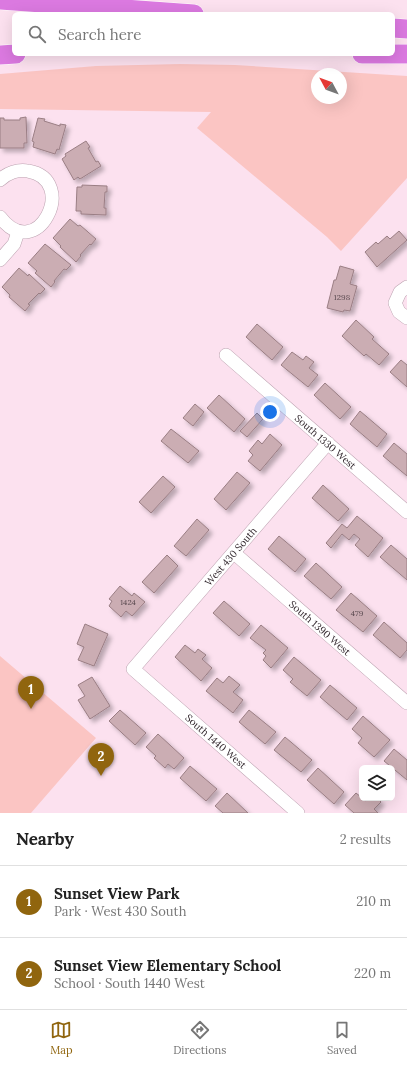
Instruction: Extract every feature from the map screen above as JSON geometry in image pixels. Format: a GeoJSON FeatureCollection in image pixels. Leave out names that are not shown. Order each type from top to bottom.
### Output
{"type":"FeatureCollection","features":[{"type":"Feature","properties":{"kind":"highway"},"geometry":{"type":"LineString","coordinates":[[0,0],[166,12]]}},
{"type":"Feature","properties":{"kind":"highway"},"geometry":{"type":"LineString","coordinates":[[395,28],[407,29]]}},
{"type":"Feature","properties":{"kind":"highway"},"geometry":{"type":"LineString","coordinates":[[0,55],[12,54]]}},
{"type":"Feature","properties":{"kind":"highway"},"geometry":{"type":"LineString","coordinates":[[395,54],[407,54]]}},
{"type":"Feature","properties":{"kind":"street"},"geometry":{"type":"LineString","coordinates":[[0,180],[15,171],[28,171],[42,176],[50,188],[53,202],[52,208],[46,219],[38,227],[26,233],[18,232],[12,229],[0,217]]}},
{"type":"Feature","properties":{"kind":"street"},"geometry":{"type":"LineString","coordinates":[[0,260],[14,244],[18,232]]}},
{"type":"Feature","properties":{"kind":"street"},"geometry":{"type":"LineString","coordinates":[[407,287],[400,292],[395,303],[399,312],[407,318]]}},
{"type":"Feature","properties":{"kind":"street","name":"South 1330 West"},"geometry":{"type":"LineString","coordinates":[[226,355],[407,512]]}},
{"type":"Feature","properties":{"kind":"street","name":"West 430 South"},"geometry":{"type":"LineString","coordinates":[[133,669],[328,443]]}},
{"type":"Feature","properties":{"kind":"street","name":"South 1390 West"},"geometry":{"type":"LineString","coordinates":[[234,553],[407,703]]}},
{"type":"Feature","properties":{"kind":"street","name":"South 1440 West"},"geometry":{"type":"LineString","coordinates":[[133,669],[298,813]]}},
{"type":"Feature","properties":{"kind":"shaded area"},"geometry":{"type":"Polygon","coordinates":[[[180,64],[235,65],[311,70],[311,104],[347,104],[347,72],[407,76],[407,178],[341,251],[327,237],[197,128],[211,112],[0,109],[0,74],[96,66],[180,64]]]}},
{"type":"Feature","properties":{"kind":"shaded area"},"geometry":{"type":"Polygon","coordinates":[[[0,656],[96,738],[31,813],[0,813],[0,656]]]}},
{"type":"Feature","properties":{"kind":"building"},"geometry":{"type":"Polygon","coordinates":[[[26,117],[27,143],[24,143],[24,148],[0,148],[0,118],[4,118],[4,120],[20,120],[20,118],[26,117]]]}},
{"type":"Feature","properties":{"kind":"building"},"geometry":{"type":"Polygon","coordinates":[[[38,118],[45,119],[44,121],[60,126],[60,124],[66,125],[59,150],[57,149],[55,154],[33,147],[34,142],[32,141],[38,118]]]}},
{"type":"Feature","properties":{"kind":"building"},"geometry":{"type":"Polygon","coordinates":[[[86,141],[90,147],[88,148],[96,162],[98,161],[101,166],[80,179],[78,177],[74,180],[62,159],[66,156],[65,154],[86,141]]]}},
{"type":"Feature","properties":{"kind":"building"},"geometry":{"type":"Polygon","coordinates":[[[82,185],[107,186],[104,208],[106,208],[106,215],[81,214],[81,211],[76,211],[77,187],[82,187],[82,185]]]}},
{"type":"Feature","properties":{"kind":"building"},"geometry":{"type":"Polygon","coordinates":[[[70,219],[78,226],[80,225],[96,239],[80,255],[81,256],[76,262],[53,238],[70,219]]]}},
{"type":"Feature","properties":{"kind":"building"},"geometry":{"type":"Polygon","coordinates":[[[399,231],[407,240],[377,267],[365,252],[376,242],[378,244],[387,236],[390,239],[399,231]]]}},
{"type":"Feature","properties":{"kind":"building"},"geometry":{"type":"Polygon","coordinates":[[[45,244],[71,265],[66,270],[64,269],[51,287],[35,273],[37,271],[28,263],[45,244]]]}},
{"type":"Feature","properties":{"kind":"building"},"geometry":{"type":"Polygon","coordinates":[[[340,266],[354,270],[350,284],[357,286],[350,311],[344,310],[343,312],[327,308],[334,280],[336,280],[340,266]]]}},
{"type":"Feature","properties":{"kind":"building"},"geometry":{"type":"Polygon","coordinates":[[[19,268],[28,276],[29,274],[45,289],[28,304],[30,305],[25,311],[9,297],[10,295],[2,287],[19,268]]]}},
{"type":"Feature","properties":{"kind":"building"},"geometry":{"type":"Polygon","coordinates":[[[356,320],[374,337],[372,339],[389,354],[379,365],[366,354],[364,356],[342,336],[356,320]]]}},
{"type":"Feature","properties":{"kind":"building"},"geometry":{"type":"Polygon","coordinates":[[[257,324],[283,347],[272,360],[246,337],[257,324]]]}},
{"type":"Feature","properties":{"kind":"building"},"geometry":{"type":"Polygon","coordinates":[[[292,352],[303,360],[306,356],[314,362],[309,368],[318,375],[308,387],[281,365],[292,352]]]}},
{"type":"Feature","properties":{"kind":"building"},"geometry":{"type":"Polygon","coordinates":[[[401,360],[407,365],[407,387],[390,372],[401,360]]]}},
{"type":"Feature","properties":{"kind":"building"},"geometry":{"type":"Polygon","coordinates":[[[325,383],[351,407],[340,419],[314,395],[325,383]]]}},
{"type":"Feature","properties":{"kind":"building"},"geometry":{"type":"Polygon","coordinates":[[[219,395],[245,419],[234,432],[207,408],[219,395]]]}},
{"type":"Feature","properties":{"kind":"building"},"geometry":{"type":"Polygon","coordinates":[[[195,404],[204,412],[193,426],[183,418],[195,404]]]}},
{"type":"Feature","properties":{"kind":"building"},"geometry":{"type":"Polygon","coordinates":[[[360,411],[387,434],[377,447],[350,424],[360,411]]]}},
{"type":"Feature","properties":{"kind":"building"},"geometry":{"type":"Polygon","coordinates":[[[257,413],[263,419],[247,437],[240,431],[257,413]]]}},
{"type":"Feature","properties":{"kind":"building"},"geometry":{"type":"Polygon","coordinates":[[[171,429],[199,451],[188,463],[161,441],[171,429]]]}},
{"type":"Feature","properties":{"kind":"building"},"geometry":{"type":"Polygon","coordinates":[[[270,434],[282,445],[260,471],[248,461],[253,455],[249,451],[258,440],[262,444],[270,434]]]}},
{"type":"Feature","properties":{"kind":"building"},"geometry":{"type":"Polygon","coordinates":[[[394,443],[407,454],[407,476],[383,456],[394,443]]]}},
{"type":"Feature","properties":{"kind":"building"},"geometry":{"type":"Polygon","coordinates":[[[237,472],[250,483],[226,510],[214,499],[237,472]]]}},
{"type":"Feature","properties":{"kind":"building"},"geometry":{"type":"Polygon","coordinates":[[[163,476],[175,487],[151,513],[139,502],[163,476]]]}},
{"type":"Feature","properties":{"kind":"building"},"geometry":{"type":"Polygon","coordinates":[[[323,485],[349,509],[338,521],[312,498],[323,485]]]}},
{"type":"Feature","properties":{"kind":"building"},"geometry":{"type":"Polygon","coordinates":[[[357,516],[383,538],[368,557],[355,545],[360,539],[354,534],[349,540],[342,534],[331,548],[326,543],[342,524],[347,528],[357,516]]]}},
{"type":"Feature","properties":{"kind":"building"},"geometry":{"type":"Polygon","coordinates":[[[197,519],[209,530],[186,556],[174,546],[197,519]]]}},
{"type":"Feature","properties":{"kind":"building"},"geometry":{"type":"Polygon","coordinates":[[[279,536],[306,559],[295,572],[268,549],[279,536]]]}},
{"type":"Feature","properties":{"kind":"building"},"geometry":{"type":"Polygon","coordinates":[[[391,545],[407,559],[407,580],[380,557],[391,545]]]}},
{"type":"Feature","properties":{"kind":"building"},"geometry":{"type":"Polygon","coordinates":[[[167,555],[178,566],[154,593],[142,582],[167,555]]]}},
{"type":"Feature","properties":{"kind":"building"},"geometry":{"type":"Polygon","coordinates":[[[316,563],[342,587],[331,599],[304,576],[316,563]]]}},
{"type":"Feature","properties":{"kind":"building"},"geometry":{"type":"Polygon","coordinates":[[[120,586],[132,596],[134,593],[145,602],[132,616],[126,611],[121,617],[109,606],[112,601],[109,599],[120,586]]]}},
{"type":"Feature","properties":{"kind":"building"},"geometry":{"type":"Polygon","coordinates":[[[351,593],[377,616],[363,632],[336,610],[351,593]]]}},
{"type":"Feature","properties":{"kind":"building"},"geometry":{"type":"Polygon","coordinates":[[[224,601],[250,624],[239,636],[213,613],[224,601]]]}},
{"type":"Feature","properties":{"kind":"building"},"geometry":{"type":"Polygon","coordinates":[[[384,622],[407,643],[407,650],[400,658],[373,635],[384,622]]]}},
{"type":"Feature","properties":{"kind":"building"},"geometry":{"type":"Polygon","coordinates":[[[85,624],[108,634],[94,666],[78,660],[84,647],[77,644],[85,624]]]}},
{"type":"Feature","properties":{"kind":"building"},"geometry":{"type":"Polygon","coordinates":[[[261,625],[288,648],[271,668],[263,660],[266,656],[263,653],[266,650],[250,638],[261,625]]]}},
{"type":"Feature","properties":{"kind":"building"},"geometry":{"type":"Polygon","coordinates":[[[185,645],[195,653],[198,649],[206,655],[202,659],[212,668],[201,681],[175,657],[185,645]]]}},
{"type":"Feature","properties":{"kind":"building"},"geometry":{"type":"Polygon","coordinates":[[[294,657],[321,680],[307,696],[290,682],[293,679],[283,670],[294,657]]]}},
{"type":"Feature","properties":{"kind":"building"},"geometry":{"type":"Polygon","coordinates":[[[229,676],[240,685],[233,692],[243,700],[233,713],[206,691],[217,678],[223,683],[229,676]]]}},
{"type":"Feature","properties":{"kind":"building"},"geometry":{"type":"Polygon","coordinates":[[[92,677],[110,706],[90,719],[78,700],[85,696],[78,685],[92,677]]]}},
{"type":"Feature","properties":{"kind":"building"},"geometry":{"type":"Polygon","coordinates":[[[330,685],[357,708],[347,720],[320,697],[330,685]]]}},
{"type":"Feature","properties":{"kind":"building"},"geometry":{"type":"Polygon","coordinates":[[[120,710],[146,733],[135,745],[109,721],[120,710]]]}},
{"type":"Feature","properties":{"kind":"building"},"geometry":{"type":"Polygon","coordinates":[[[249,710],[276,732],[265,744],[239,722],[249,710]]]}},
{"type":"Feature","properties":{"kind":"building"},"geometry":{"type":"Polygon","coordinates":[[[363,716],[390,740],[374,757],[358,743],[362,738],[352,729],[363,716]]]}},
{"type":"Feature","properties":{"kind":"building"},"geometry":{"type":"Polygon","coordinates":[[[158,734],[184,758],[174,769],[168,764],[165,768],[154,758],[156,756],[146,747],[158,734]]]}},
{"type":"Feature","properties":{"kind":"building"},"geometry":{"type":"Polygon","coordinates":[[[285,737],[312,760],[301,772],[274,750],[285,737]]]}},
{"type":"Feature","properties":{"kind":"building"},"geometry":{"type":"Polygon","coordinates":[[[394,749],[407,760],[407,780],[395,770],[395,765],[389,765],[384,761],[394,749]]]}},
{"type":"Feature","properties":{"kind":"building"},"geometry":{"type":"Polygon","coordinates":[[[190,766],[217,789],[206,801],[180,778],[190,766]]]}},
{"type":"Feature","properties":{"kind":"building"},"geometry":{"type":"Polygon","coordinates":[[[318,768],[344,792],[334,804],[307,780],[318,768]]]}},
{"type":"Feature","properties":{"kind":"building"},"geometry":{"type":"Polygon","coordinates":[[[227,793],[248,813],[223,813],[215,806],[227,793]]]}},
{"type":"Feature","properties":{"kind":"building"},"geometry":{"type":"Polygon","coordinates":[[[356,793],[359,795],[359,801],[381,802],[374,809],[378,813],[354,813],[345,805],[356,793]]]}},
{"type":"Feature","properties":{"kind":"place","name":"Sunset View Park"},"geometry":{"type":"Point","coordinates":[31,709]}},
{"type":"Feature","properties":{"kind":"place","name":"Sunset View Elementary School"},"geometry":{"type":"Point","coordinates":[101,776]}}]}
